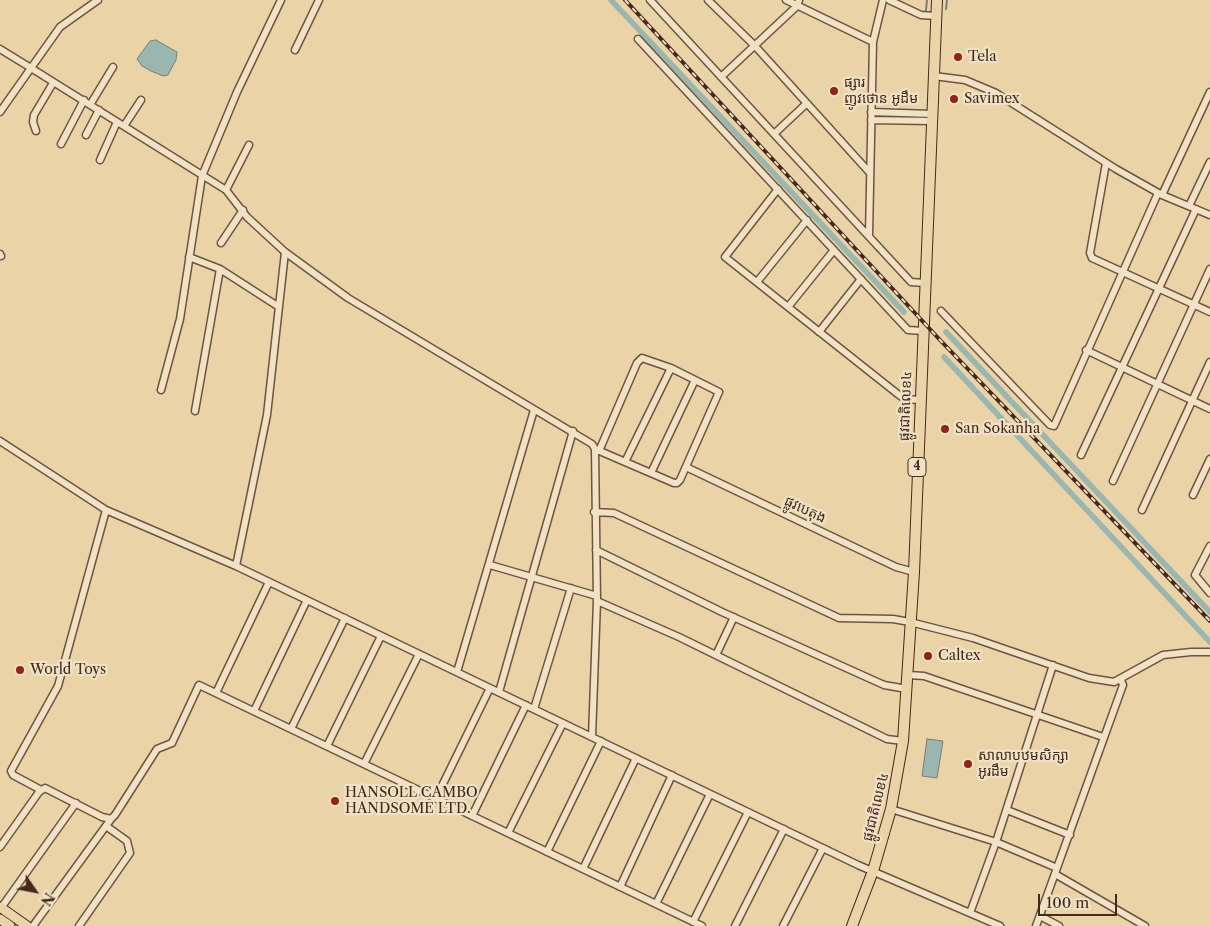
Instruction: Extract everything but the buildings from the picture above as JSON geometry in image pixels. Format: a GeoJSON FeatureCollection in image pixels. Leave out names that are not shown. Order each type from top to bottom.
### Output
{"type":"FeatureCollection","features":[{"type":"Feature","properties":{"kind":"highway","name":"ផ្លូវជាតិលេខ៤"},"geometry":{"type":"LineString","coordinates":[[855,925],[892,809],[903,741],[914,572],[937,0]]}},
{"type":"Feature","properties":{"kind":"main road"},"geometry":{"type":"LineString","coordinates":[[1,908],[27,926]]}},
{"type":"Feature","properties":{"kind":"main road"},"geometry":{"type":"LineString","coordinates":[[0,919],[10,926]]}},
{"type":"Feature","properties":{"kind":"street"},"geometry":{"type":"LineString","coordinates":[[0,112],[60,27],[98,0]]}},
{"type":"Feature","properties":{"kind":"street"},"geometry":{"type":"LineString","coordinates":[[161,390],[180,319],[202,176],[236,92],[281,0]]}},
{"type":"Feature","properties":{"kind":"street"},"geometry":{"type":"LineString","coordinates":[[295,50],[319,0]]}},
{"type":"Feature","properties":{"kind":"street"},"geometry":{"type":"LineString","coordinates":[[650,0],[911,282],[925,283]]}},
{"type":"Feature","properties":{"kind":"street"},"geometry":{"type":"LineString","coordinates":[[708,0],[755,46],[870,173]]}},
{"type":"Feature","properties":{"kind":"street"},"geometry":{"type":"LineString","coordinates":[[786,0],[798,3],[873,42]]}},
{"type":"Feature","properties":{"kind":"street"},"geometry":{"type":"LineString","coordinates":[[869,235],[873,42],[884,0]]}},
{"type":"Feature","properties":{"kind":"street"},"geometry":{"type":"LineString","coordinates":[[889,0],[921,15],[936,16]]}},
{"type":"Feature","properties":{"kind":"street"},"geometry":{"type":"LineString","coordinates":[[722,77],[798,3]]}},
{"type":"Feature","properties":{"kind":"street"},"geometry":{"type":"LineString","coordinates":[[638,39],[908,330],[923,331]]}},
{"type":"Feature","properties":{"kind":"street"},"geometry":{"type":"LineString","coordinates":[[0,49],[226,190],[285,252],[348,298],[534,410],[587,439],[597,450],[677,482],[686,467],[719,394],[718,391],[647,358],[640,359],[597,450],[594,512],[597,598],[592,737]]}},
{"type":"Feature","properties":{"kind":"street"},"geometry":{"type":"LineString","coordinates":[[90,105],[113,66]]}},
{"type":"Feature","properties":{"kind":"street"},"geometry":{"type":"LineString","coordinates":[[934,76],[965,80],[996,93],[1106,163],[1160,194],[1210,215]]}},
{"type":"Feature","properties":{"kind":"street"},"geometry":{"type":"LineString","coordinates":[[36,131],[33,122],[34,114],[53,83]]}},
{"type":"Feature","properties":{"kind":"street"},"geometry":{"type":"LineString","coordinates":[[941,311],[1050,425],[1056,424],[1086,350],[1121,272],[1210,92]]}},
{"type":"Feature","properties":{"kind":"street"},"geometry":{"type":"LineString","coordinates":[[61,144],[84,100]]}},
{"type":"Feature","properties":{"kind":"street"},"geometry":{"type":"LineString","coordinates":[[124,126],[141,100]]}},
{"type":"Feature","properties":{"kind":"street"},"geometry":{"type":"LineString","coordinates":[[774,134],[806,104]]}},
{"type":"Feature","properties":{"kind":"street"},"geometry":{"type":"LineString","coordinates":[[86,135],[99,110]]}},
{"type":"Feature","properties":{"kind":"street"},"geometry":{"type":"LineString","coordinates":[[871,116],[932,118]]}},
{"type":"Feature","properties":{"kind":"street"},"geometry":{"type":"LineString","coordinates":[[100,160],[117,122]]}},
{"type":"Feature","properties":{"kind":"street"},"geometry":{"type":"LineString","coordinates":[[226,190],[249,145]]}},
{"type":"Feature","properties":{"kind":"street"},"geometry":{"type":"LineString","coordinates":[[1080,455],[1159,289],[1210,162]]}},
{"type":"Feature","properties":{"kind":"street"},"geometry":{"type":"LineString","coordinates":[[1106,163],[1090,253],[1092,258],[1210,312]]}},
{"type":"Feature","properties":{"kind":"street"},"geometry":{"type":"LineString","coordinates":[[778,189],[725,257],[899,395],[905,399],[920,400]]}},
{"type":"Feature","properties":{"kind":"street"},"geometry":{"type":"LineString","coordinates":[[222,243],[243,210]]}},
{"type":"Feature","properties":{"kind":"street"},"geometry":{"type":"LineString","coordinates":[[756,282],[806,220]]}},
{"type":"Feature","properties":{"kind":"street"},"geometry":{"type":"LineString","coordinates":[[788,307],[834,250]]}},
{"type":"Feature","properties":{"kind":"street"},"geometry":{"type":"LineString","coordinates":[[236,566],[268,415],[285,252]]}},
{"type":"Feature","properties":{"kind":"street"},"geometry":{"type":"LineString","coordinates":[[189,256],[220,269],[279,306]]}},
{"type":"Feature","properties":{"kind":"street"},"geometry":{"type":"LineString","coordinates":[[195,410],[220,269]]}},
{"type":"Feature","properties":{"kind":"street"},"geometry":{"type":"LineString","coordinates":[[1113,481],[1210,269]]}},
{"type":"Feature","properties":{"kind":"street"},"geometry":{"type":"LineString","coordinates":[[819,332],[861,279]]}},
{"type":"Feature","properties":{"kind":"street"},"geometry":{"type":"LineString","coordinates":[[1086,350],[1210,409]]}},
{"type":"Feature","properties":{"kind":"street"},"geometry":{"type":"LineString","coordinates":[[1142,510],[1210,362]]}},
{"type":"Feature","properties":{"kind":"street"},"geometry":{"type":"LineString","coordinates":[[625,462],[671,368]]}},
{"type":"Feature","properties":{"kind":"street"},"geometry":{"type":"LineString","coordinates":[[651,473],[696,380]]}},
{"type":"Feature","properties":{"kind":"street"},"geometry":{"type":"LineString","coordinates":[[457,672],[534,410]]}},
{"type":"Feature","properties":{"kind":"street"},"geometry":{"type":"LineString","coordinates":[[499,692],[573,431]]}},
{"type":"Feature","properties":{"kind":"street"},"geometry":{"type":"LineString","coordinates":[[0,441],[106,510],[236,566],[823,848],[1000,926]]}},
{"type":"Feature","properties":{"kind":"street"},"geometry":{"type":"LineString","coordinates":[[1193,495],[1210,459]]}},
{"type":"Feature","properties":{"kind":"street","name":"ផ្លូវបេតុង"},"geometry":{"type":"LineString","coordinates":[[686,467],[896,567],[914,572]]}},
{"type":"Feature","properties":{"kind":"street"},"geometry":{"type":"LineString","coordinates":[[41,790],[13,775],[11,770],[58,686],[106,510]]}},
{"type":"Feature","properties":{"kind":"street"},"geometry":{"type":"LineString","coordinates":[[594,512],[614,512],[839,618],[893,619],[910,622],[974,638],[1099,680],[1114,682],[1121,680],[1163,655],[1210,652]]}},
{"type":"Feature","properties":{"kind":"street"},"geometry":{"type":"LineString","coordinates":[[1210,546],[1195,575],[1210,593]]}},
{"type":"Feature","properties":{"kind":"street"},"geometry":{"type":"LineString","coordinates":[[596,550],[734,617],[884,685],[907,690]]}},
{"type":"Feature","properties":{"kind":"street"},"geometry":{"type":"LineString","coordinates":[[490,565],[571,588],[597,598],[888,738],[903,741]]}},
{"type":"Feature","properties":{"kind":"street"},"geometry":{"type":"LineString","coordinates":[[216,693],[269,582]]}},
{"type":"Feature","properties":{"kind":"street"},"geometry":{"type":"LineString","coordinates":[[534,709],[571,588]]}},
{"type":"Feature","properties":{"kind":"street"},"geometry":{"type":"LineString","coordinates":[[254,711],[307,600]]}},
{"type":"Feature","properties":{"kind":"street"},"geometry":{"type":"LineString","coordinates":[[716,655],[734,617]]}},
{"type":"Feature","properties":{"kind":"street"},"geometry":{"type":"LineString","coordinates":[[291,729],[345,618]]}},
{"type":"Feature","properties":{"kind":"street"},"geometry":{"type":"LineString","coordinates":[[327,746],[381,636]]}},
{"type":"Feature","properties":{"kind":"street"},"geometry":{"type":"LineString","coordinates":[[364,764],[419,654]]}},
{"type":"Feature","properties":{"kind":"street"},"geometry":{"type":"LineString","coordinates":[[970,913],[1007,810],[1053,665]]}},
{"type":"Feature","properties":{"kind":"street"},"geometry":{"type":"LineString","coordinates":[[908,675],[924,676],[1103,737]]}},
{"type":"Feature","properties":{"kind":"street"},"geometry":{"type":"LineString","coordinates":[[1036,926],[1123,685],[1121,680]]}},
{"type":"Feature","properties":{"kind":"street"},"geometry":{"type":"LineString","coordinates":[[33,926],[115,815],[157,749],[172,743],[199,684],[702,926]]}},
{"type":"Feature","properties":{"kind":"street"},"geometry":{"type":"LineString","coordinates":[[436,798],[490,688]]}},
{"type":"Feature","properties":{"kind":"street"},"geometry":{"type":"LineString","coordinates":[[472,816],[526,705]]}},
{"type":"Feature","properties":{"kind":"street"},"geometry":{"type":"LineString","coordinates":[[508,833],[563,723]]}},
{"type":"Feature","properties":{"kind":"street"},"geometry":{"type":"LineString","coordinates":[[547,852],[600,741]]}},
{"type":"Feature","properties":{"kind":"street"},"geometry":{"type":"LineString","coordinates":[[583,869],[636,758]]}},
{"type":"Feature","properties":{"kind":"street"},"geometry":{"type":"LineString","coordinates":[[620,887],[672,775]]}},
{"type":"Feature","properties":{"kind":"street"},"geometry":{"type":"LineString","coordinates":[[0,847],[44,788],[50,789],[102,817],[111,819]]}},
{"type":"Feature","properties":{"kind":"street"},"geometry":{"type":"LineString","coordinates":[[656,904],[710,794]]}},
{"type":"Feature","properties":{"kind":"street"},"geometry":{"type":"LineString","coordinates":[[1,908],[76,803]]}},
{"type":"Feature","properties":{"kind":"street"},"geometry":{"type":"LineString","coordinates":[[892,809],[996,842],[1056,871],[1145,926]]}},
{"type":"Feature","properties":{"kind":"street"},"geometry":{"type":"LineString","coordinates":[[1007,810],[1070,835]]}},
{"type":"Feature","properties":{"kind":"street"},"geometry":{"type":"LineString","coordinates":[[693,922],[748,812]]}},
{"type":"Feature","properties":{"kind":"street"},"geometry":{"type":"LineString","coordinates":[[79,926],[130,853],[127,841],[106,826]]}},
{"type":"Feature","properties":{"kind":"street"},"geometry":{"type":"LineString","coordinates":[[735,926],[784,829]]}},
{"type":"Feature","properties":{"kind":"street"},"geometry":{"type":"LineString","coordinates":[[784,926],[823,848]]}},
{"type":"Feature","properties":{"kind":"street"},"geometry":{"type":"LineString","coordinates":[[1040,916],[1059,926]]}},
{"type":"Feature","properties":{"kind":"water"},"geometry":{"type":"Polygon","coordinates":[[[156,40],[177,52],[176,60],[168,75],[163,76],[151,71],[142,66],[137,59],[150,41],[156,40]]]}},
{"type":"Feature","properties":{"kind":"water"},"geometry":{"type":"Polygon","coordinates":[[[927,739],[943,741],[937,778],[922,776],[927,739]]]}},
{"type":"Feature","properties":{"kind":"waterway"},"geometry":{"type":"LineString","coordinates":[[611,0],[904,312]]}},
{"type":"Feature","properties":{"kind":"waterway"},"geometry":{"type":"LineString","coordinates":[[926,10],[927,0]]}},
{"type":"Feature","properties":{"kind":"waterway"},"geometry":{"type":"LineString","coordinates":[[946,9],[947,0]]}},
{"type":"Feature","properties":{"kind":"waterway"},"geometry":{"type":"LineString","coordinates":[[946,332],[1210,612]]}},
{"type":"Feature","properties":{"kind":"waterway"},"geometry":{"type":"LineString","coordinates":[[944,357],[1210,642]]}},
{"type":"Feature","properties":{"kind":"railway"},"geometry":{"type":"LineString","coordinates":[[625,0],[940,340],[1210,621]]}},
{"type":"Feature","properties":{"kind":"place","name":"Tela"},"geometry":{"type":"Point","coordinates":[958,57]}},
{"type":"Feature","properties":{"kind":"place","name":"ផ្សារ ញូវថោន អូដឹម"},"geometry":{"type":"Point","coordinates":[834,91]}},
{"type":"Feature","properties":{"kind":"place","name":"Savimex"},"geometry":{"type":"Point","coordinates":[954,99]}},
{"type":"Feature","properties":{"kind":"place","name":"San Sokanha"},"geometry":{"type":"Point","coordinates":[945,429]}},
{"type":"Feature","properties":{"kind":"place","name":"Caltex"},"geometry":{"type":"Point","coordinates":[928,656]}},
{"type":"Feature","properties":{"kind":"place","name":"World Toys"},"geometry":{"type":"Point","coordinates":[20,670]}},
{"type":"Feature","properties":{"kind":"place","name":"សាលាបឋមសិក្សា អូរដឹម"},"geometry":{"type":"Point","coordinates":[968,764]}},
{"type":"Feature","properties":{"kind":"place","name":"HANSOLL CAMBO HANDSOME LTD."},"geometry":{"type":"Point","coordinates":[335,801]}}]}
